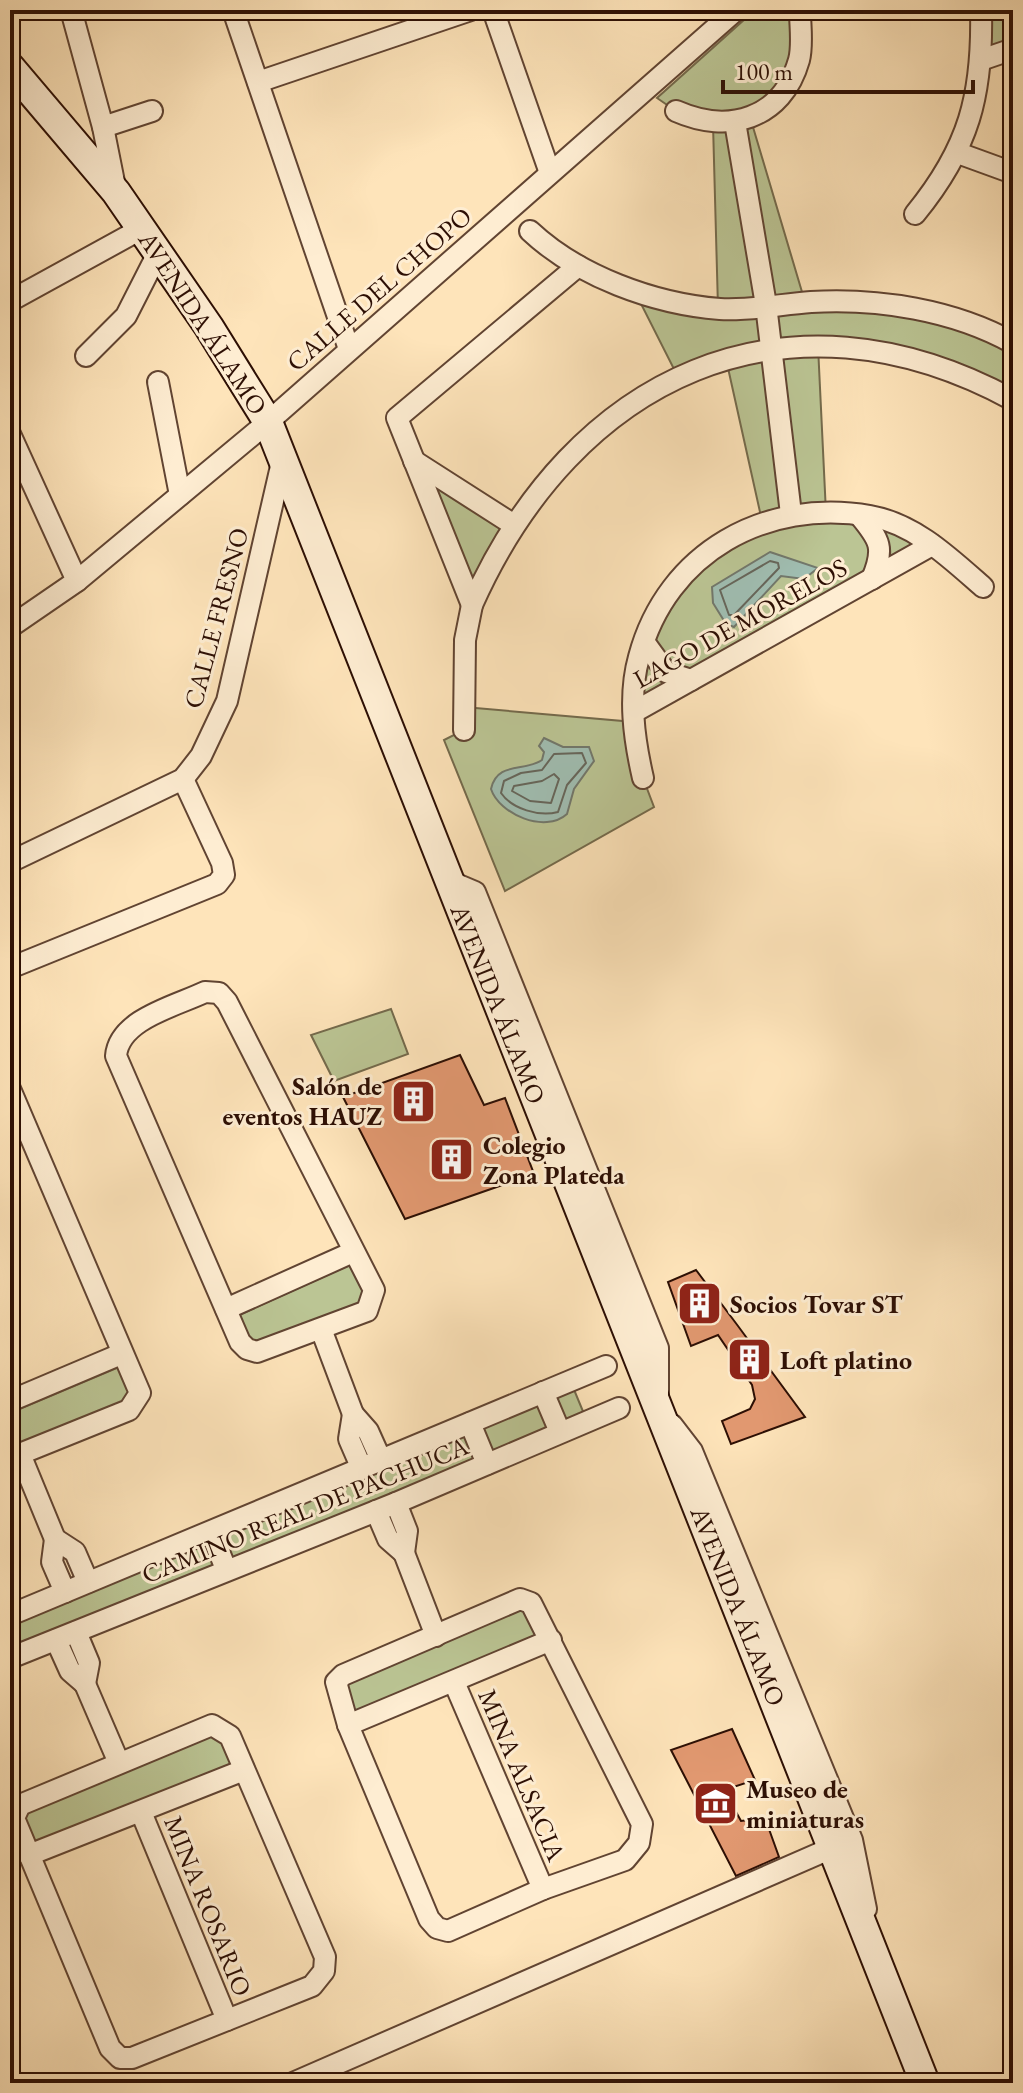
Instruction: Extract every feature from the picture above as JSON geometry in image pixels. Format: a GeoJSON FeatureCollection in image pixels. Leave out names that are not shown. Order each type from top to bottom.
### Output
{"type":"FeatureCollection","features":[{"type":"Feature","properties":{"kind":"street"},"geometry":{"type":"LineString","coordinates":[[71,10],[103,127],[116,192]]}},
{"type":"Feature","properties":{"kind":"street"},"geometry":{"type":"LineString","coordinates":[[233,10],[349,349]]}},
{"type":"Feature","properties":{"kind":"street"},"geometry":{"type":"LineString","coordinates":[[258,82],[471,10]]}},
{"type":"Feature","properties":{"kind":"street"},"geometry":{"type":"LineString","coordinates":[[493,10],[550,173]]}},
{"type":"Feature","properties":{"kind":"street","name":"CALLE DEL CHOPO"},"geometry":{"type":"LineString","coordinates":[[10,627],[77,581],[268,422],[736,10]]}},
{"type":"Feature","properties":{"kind":"street"},"geometry":{"type":"LineString","coordinates":[[915,214],[958,153],[974,111],[981,60],[981,10]]}},
{"type":"Feature","properties":{"kind":"street"},"geometry":{"type":"LineString","coordinates":[[676,111],[698,121],[719,124],[759,114],[779,97],[793,77],[800,56],[800,11]]}},
{"type":"Feature","properties":{"kind":"street"},"geometry":{"type":"LineString","coordinates":[[981,60],[1013,49]]}},
{"type":"Feature","properties":{"kind":"street","name":"AVENIDA ÁLAMO"},"geometry":{"type":"LineString","coordinates":[[10,67],[116,192],[209,327],[268,422],[925,2083]]}},
{"type":"Feature","properties":{"kind":"street"},"geometry":{"type":"LineString","coordinates":[[103,127],[152,111]]}},
{"type":"Feature","properties":{"kind":"street"},"geometry":{"type":"LineString","coordinates":[[735,122],[766,305],[791,514]]}},
{"type":"Feature","properties":{"kind":"street"},"geometry":{"type":"LineString","coordinates":[[958,153],[1013,173]]}},
{"type":"Feature","properties":{"kind":"street"},"geometry":{"type":"LineString","coordinates":[[10,301],[141,229]]}},
{"type":"Feature","properties":{"kind":"street"},"geometry":{"type":"LineString","coordinates":[[530,231],[549,248],[578,266],[672,302],[722,309],[822,301],[905,308],[973,325],[1013,343]]}},
{"type":"Feature","properties":{"kind":"street"},"geometry":{"type":"LineString","coordinates":[[86,356],[126,316],[157,255]]}},
{"type":"Feature","properties":{"kind":"street"},"geometry":{"type":"LineString","coordinates":[[472,605],[397,418],[578,266]]}},
{"type":"Feature","properties":{"kind":"street"},"geometry":{"type":"LineString","coordinates":[[464,730],[465,640],[472,605],[490,565],[514,525],[552,473],[596,431],[651,394],[703,366],[771,348],[834,345],[926,363],[1013,400]]}},
{"type":"Feature","properties":{"kind":"street"},"geometry":{"type":"LineString","coordinates":[[158,382],[180,495]]}},
{"type":"Feature","properties":{"kind":"street"},"geometry":{"type":"LineString","coordinates":[[10,434],[77,581]]}},
{"type":"Feature","properties":{"kind":"street"},"geometry":{"type":"LineString","coordinates":[[414,461],[514,525]]}},
{"type":"Feature","properties":{"kind":"street","name":"CALLE FRESNO"},"geometry":{"type":"LineString","coordinates":[[10,862],[183,779],[201,756],[227,701],[282,462]]}},
{"type":"Feature","properties":{"kind":"street","name":"LAGO DE MORELOS"},"geometry":{"type":"LineString","coordinates":[[643,778],[635,741],[634,712],[639,657],[673,587],[734,534],[765,520],[791,514],[860,516],[903,528],[932,545],[983,587]]}},
{"type":"Feature","properties":{"kind":"street","name":"LAGO DE MORELOS"},"geometry":{"type":"LineString","coordinates":[[860,516],[879,545],[881,559],[872,579]]}},
{"type":"Feature","properties":{"kind":"street","name":"LAGO DE MORELOS"},"geometry":{"type":"LineString","coordinates":[[634,712],[932,545]]}},
{"type":"Feature","properties":{"kind":"street"},"geometry":{"type":"LineString","coordinates":[[645,643],[666,672],[691,680]]}},
{"type":"Feature","properties":{"kind":"street"},"geometry":{"type":"LineString","coordinates":[[10,968],[217,884],[224,875],[183,779]]}},
{"type":"Feature","properties":{"kind":"street"},"geometry":{"type":"LineString","coordinates":[[205,992],[219,993],[227,1002],[353,1252],[374,1290],[373,1302],[367,1311],[257,1352],[240,1342],[116,1056],[118,1040],[128,1029],[205,992]]}},
{"type":"Feature","properties":{"kind":"street"},"geometry":{"type":"LineString","coordinates":[[10,1089],[140,1393],[129,1410],[15,1456],[55,1539],[75,1552],[88,1582]]}},
{"type":"Feature","properties":{"kind":"street"},"geometry":{"type":"LineString","coordinates":[[226,1309],[353,1252]]}},
{"type":"Feature","properties":{"kind":"street"},"geometry":{"type":"LineString","coordinates":[[321,1329],[353,1414],[368,1431],[381,1460]]}},
{"type":"Feature","properties":{"kind":"street"},"geometry":{"type":"LineString","coordinates":[[12,1394],[121,1354]]}},
{"type":"Feature","properties":{"kind":"street","name":"CAMINO REAL DE PACHUCA"},"geometry":{"type":"LineString","coordinates":[[10,1615],[606,1366]]}},
{"type":"Feature","properties":{"kind":"street"},"geometry":{"type":"LineString","coordinates":[[543,1392],[560,1432]]}},
{"type":"Feature","properties":{"kind":"street"},"geometry":{"type":"LineString","coordinates":[[659,1407],[692,1451],[852,1840],[876,1956]]}},
{"type":"Feature","properties":{"kind":"street","name":"CAMINO REAL DE PACHUCA"},"geometry":{"type":"LineString","coordinates":[[10,1658],[396,1503],[619,1408]]}},
{"type":"Feature","properties":{"kind":"street"},"geometry":{"type":"LineString","coordinates":[[353,1414],[349,1439],[362,1469]]}},
{"type":"Feature","properties":{"kind":"street"},"geometry":{"type":"LineString","coordinates":[[470,1423],[487,1464]]}},
{"type":"Feature","properties":{"kind":"street"},"geometry":{"type":"LineString","coordinates":[[396,1503],[407,1531],[404,1553]]}},
{"type":"Feature","properties":{"kind":"street"},"geometry":{"type":"LineString","coordinates":[[376,1511],[388,1539],[404,1553],[436,1636]]}},
{"type":"Feature","properties":{"kind":"street"},"geometry":{"type":"LineString","coordinates":[[211,1532],[226,1569]]}},
{"type":"Feature","properties":{"kind":"street"},"geometry":{"type":"LineString","coordinates":[[55,1539],[52,1562],[65,1592]]}},
{"type":"Feature","properties":{"kind":"street","name":"MINA ALSACIA"},"geometry":{"type":"LineString","coordinates":[[520,1599],[531,1603],[551,1640],[642,1824],[639,1843],[625,1860],[543,1889],[448,1931],[437,1928],[429,1919],[348,1725],[336,1688],[343,1675],[520,1599]]}},
{"type":"Feature","properties":{"kind":"street"},"geometry":{"type":"LineString","coordinates":[[76,1632],[89,1663],[85,1684]]}},
{"type":"Feature","properties":{"kind":"street"},"geometry":{"type":"LineString","coordinates":[[56,1640],[70,1671],[85,1684],[119,1763]]}},
{"type":"Feature","properties":{"kind":"street","name":"MINA ALSACIA"},"geometry":{"type":"LineString","coordinates":[[348,1725],[551,1640]]}},
{"type":"Feature","properties":{"kind":"street","name":"MINA ALSACIA"},"geometry":{"type":"LineString","coordinates":[[454,1682],[543,1889]]}},
{"type":"Feature","properties":{"kind":"street","name":"MINA ROSARIO"},"geometry":{"type":"LineString","coordinates":[[212,1725],[230,1736],[244,1770],[325,1957],[324,1971],[312,1986],[132,2058],[120,2058],[110,2048],[14,1818],[20,1805],[212,1725]]}},
{"type":"Feature","properties":{"kind":"street","name":"MINA ROSARIO"},"geometry":{"type":"LineString","coordinates":[[29,1855],[244,1770]]}},
{"type":"Feature","properties":{"kind":"street","name":"MINA ROSARIO"},"geometry":{"type":"LineString","coordinates":[[141,1812],[227,2020]]}},
{"type":"Feature","properties":{"kind":"street"},"geometry":{"type":"LineString","coordinates":[[293,2083],[834,1847]]}},
{"type":"Feature","properties":{"kind":"green space"},"geometry":{"type":"Polygon","coordinates":[[[755,10],[800,10],[800,56],[750,117],[805,302],[860,303],[1013,343],[1013,400],[997,391],[818,346],[826,513],[872,516],[932,545],[634,702],[673,587],[762,521],[726,359],[679,379],[633,288],[718,308],[713,124],[676,111],[657,98],[755,10]]]}},
{"type":"Feature","properties":{"kind":"green space"},"geometry":{"type":"Polygon","coordinates":[[[981,10],[1013,10],[1013,49],[981,60],[981,10]]]}},
{"type":"Feature","properties":{"kind":"green space"},"geometry":{"type":"Polygon","coordinates":[[[414,461],[514,525],[472,605],[414,461]]]}},
{"type":"Feature","properties":{"kind":"green space"},"geometry":{"type":"Polygon","coordinates":[[[464,707],[634,722],[643,778],[654,807],[505,891],[444,740],[464,730],[464,707]]]}},
{"type":"Feature","properties":{"kind":"green space"},"geometry":{"type":"Polygon","coordinates":[[[391,1009],[408,1054],[334,1081],[311,1035],[391,1009]]]}},
{"type":"Feature","properties":{"kind":"green space"},"geometry":{"type":"Polygon","coordinates":[[[354,1263],[370,1301],[254,1349],[239,1315],[354,1263]]]}},
{"type":"Feature","properties":{"kind":"green space"},"geometry":{"type":"Polygon","coordinates":[[[119,1367],[135,1400],[10,1454],[10,1413],[119,1367]]]}},
{"type":"Feature","properties":{"kind":"green space"},"geometry":{"type":"Polygon","coordinates":[[[570,1380],[587,1421],[10,1658],[10,1615],[570,1380]]]}},
{"type":"Feature","properties":{"kind":"green space"},"geometry":{"type":"Polygon","coordinates":[[[524,1604],[542,1640],[352,1718],[341,1682],[524,1604]]]}},
{"type":"Feature","properties":{"kind":"green space"},"geometry":{"type":"Polygon","coordinates":[[[222,1731],[235,1766],[35,1847],[21,1813],[222,1731]]]}},
{"type":"Feature","properties":{"kind":"water"},"geometry":{"type":"Polygon","coordinates":[[[770,552],[818,568],[804,579],[781,576],[734,627],[726,624],[713,603],[712,587],[770,552]]]}},
{"type":"Feature","properties":{"kind":"water"},"geometry":{"type":"Polygon","coordinates":[[[544,738],[563,747],[589,747],[594,761],[574,789],[567,814],[547,822],[513,813],[503,806],[491,789],[499,774],[542,760],[544,752],[539,746],[544,738]]]}},
{"type":"Feature","properties":{"kind":"building","name":"Colegio Zona Plateda"},"geometry":{"type":"Polygon","coordinates":[[[460,1055],[484,1105],[505,1098],[534,1174],[405,1219],[343,1097],[460,1055]]]}},
{"type":"Feature","properties":{"kind":"building"},"geometry":{"type":"Polygon","coordinates":[[[696,1270],[805,1417],[731,1444],[722,1421],[750,1409],[755,1399],[752,1385],[718,1335],[691,1346],[668,1282],[696,1270]]]}},
{"type":"Feature","properties":{"kind":"building","name":"Museo de miniaturas"},"geometry":{"type":"Polygon","coordinates":[[[732,1729],[755,1780],[724,1790],[741,1821],[765,1818],[779,1857],[736,1876],[671,1750],[732,1729]]]}},
{"type":"Feature","properties":{"kind":"waterway"},"geometry":{"type":"LineString","coordinates":[[271,2083],[288,2076]]}},
{"type":"Feature","properties":{"kind":"place","name":"Salón de eventos HAUZ"},"geometry":{"type":"Point","coordinates":[413,1101]}},
{"type":"Feature","properties":{"kind":"place","name":"Colegio Zona Plateda"},"geometry":{"type":"Point","coordinates":[452,1160]}},
{"type":"Feature","properties":{"kind":"place","name":"Socios Tovar ST"},"geometry":{"type":"Point","coordinates":[699,1304]}},
{"type":"Feature","properties":{"kind":"place","name":"Loft platino"},"geometry":{"type":"Point","coordinates":[749,1360]}},
{"type":"Feature","properties":{"kind":"place","name":"Museo de miniaturas"},"geometry":{"type":"Point","coordinates":[715,1804]}}]}
